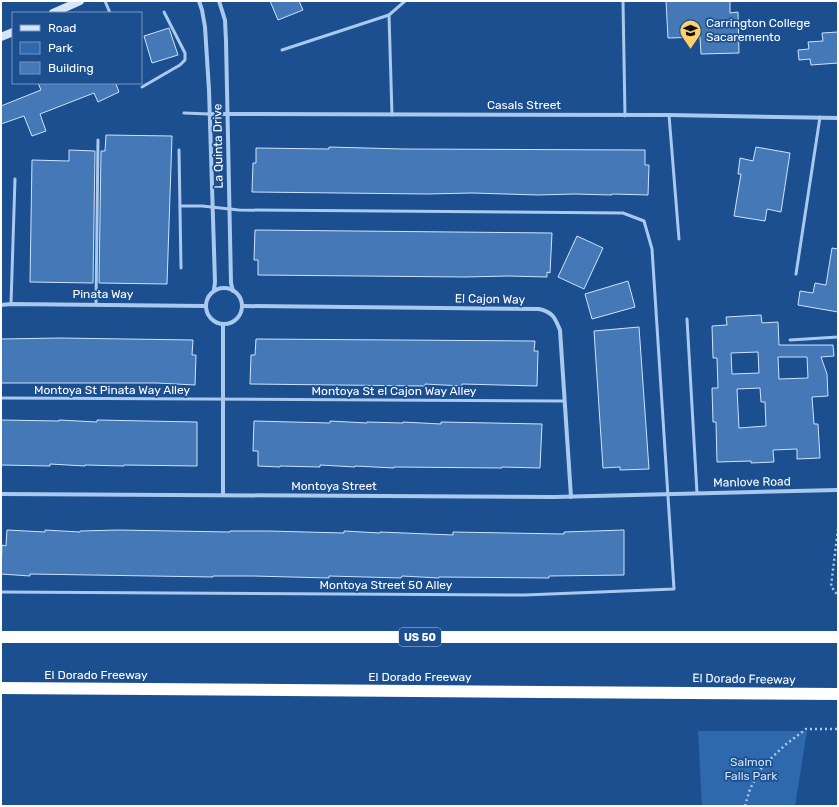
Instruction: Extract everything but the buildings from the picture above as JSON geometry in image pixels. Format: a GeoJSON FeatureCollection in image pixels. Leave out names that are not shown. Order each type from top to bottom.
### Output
{"type":"FeatureCollection","features":[{"type":"Feature","properties":{"kind":"highway","name":"US 50"},"geometry":{"type":"LineString","coordinates":[[1,638],[838,637]]}},
{"type":"Feature","properties":{"kind":"highway","name":"El Dorado Freeway"},"geometry":{"type":"LineString","coordinates":[[1,688],[838,694]]}},
{"type":"Feature","properties":{"kind":"main road"},"geometry":{"type":"LineString","coordinates":[[56,12],[80,1]]}},
{"type":"Feature","properties":{"kind":"main road"},"geometry":{"type":"LineString","coordinates":[[1,37],[12,32]]}},
{"type":"Feature","properties":{"kind":"street","name":"La Quinta Drive"},"geometry":{"type":"LineString","coordinates":[[199,1],[205,27],[215,282],[214,290]]}},
{"type":"Feature","properties":{"kind":"street","name":"La Quinta Drive"},"geometry":{"type":"LineString","coordinates":[[219,1],[225,20],[231,283],[234,291]]}},
{"type":"Feature","properties":{"kind":"street","name":"Casals Street"},"geometry":{"type":"LineString","coordinates":[[209,114],[838,118]]}},
{"type":"Feature","properties":{"kind":"street"},"geometry":{"type":"LineString","coordinates":[[225,288],[234,291],[239,296],[242,306],[238,317],[234,321],[223,324],[214,321],[208,315],[206,306],[208,297],[214,290],[225,288]]}},
{"type":"Feature","properties":{"kind":"street","name":"Pinata Way"},"geometry":{"type":"LineString","coordinates":[[1,305],[96,304],[206,306]]}},
{"type":"Feature","properties":{"kind":"street","name":"El Cajon Way"},"geometry":{"type":"LineString","coordinates":[[242,306],[539,309],[546,311],[554,317],[560,330],[570,497]]}},
{"type":"Feature","properties":{"kind":"street"},"geometry":{"type":"LineString","coordinates":[[223,324],[223,495]]}},
{"type":"Feature","properties":{"kind":"street","name":"Manlove Road"},"geometry":{"type":"LineString","coordinates":[[668,494],[838,490]]}},
{"type":"Feature","properties":{"kind":"street","name":"Montoya Street"},"geometry":{"type":"LineString","coordinates":[[1,494],[570,497],[668,494]]}},
{"type":"Feature","properties":{"kind":"lane"},"geometry":{"type":"LineString","coordinates":[[105,1],[110,12]]}},
{"type":"Feature","properties":{"kind":"lane"},"geometry":{"type":"LineString","coordinates":[[282,50],[389,15],[405,1]]}},
{"type":"Feature","properties":{"kind":"lane"},"geometry":{"type":"LineString","coordinates":[[623,1],[625,116]]}},
{"type":"Feature","properties":{"kind":"lane"},"geometry":{"type":"LineString","coordinates":[[142,87],[180,65],[185,60],[185,53],[164,12]]}},
{"type":"Feature","properties":{"kind":"lane"},"geometry":{"type":"LineString","coordinates":[[389,15],[392,114]]}},
{"type":"Feature","properties":{"kind":"lane"},"geometry":{"type":"LineString","coordinates":[[184,113],[209,114]]}},
{"type":"Feature","properties":{"kind":"lane"},"geometry":{"type":"LineString","coordinates":[[668,116],[679,239]]}},
{"type":"Feature","properties":{"kind":"lane"},"geometry":{"type":"LineString","coordinates":[[796,274],[820,117]]}},
{"type":"Feature","properties":{"kind":"lane"},"geometry":{"type":"LineString","coordinates":[[96,304],[98,140]]}},
{"type":"Feature","properties":{"kind":"lane"},"geometry":{"type":"LineString","coordinates":[[179,150],[181,268]]}},
{"type":"Feature","properties":{"kind":"lane"},"geometry":{"type":"LineString","coordinates":[[11,304],[15,179]]}},
{"type":"Feature","properties":{"kind":"lane"},"geometry":{"type":"LineString","coordinates":[[180,206],[247,210],[623,212],[644,221],[652,249],[668,494]]}},
{"type":"Feature","properties":{"kind":"lane"},"geometry":{"type":"LineString","coordinates":[[687,319],[696,493]]}},
{"type":"Feature","properties":{"kind":"lane"},"geometry":{"type":"LineString","coordinates":[[790,340],[838,337]]}},
{"type":"Feature","properties":{"kind":"lane","name":"Montoya St Pinata Way Alley"},"geometry":{"type":"LineString","coordinates":[[1,398],[224,399]]}},
{"type":"Feature","properties":{"kind":"lane","name":"Montoya St el Cajon Way Alley"},"geometry":{"type":"LineString","coordinates":[[224,399],[564,401]]}},
{"type":"Feature","properties":{"kind":"lane","name":"Montoya Street 50 Alley"},"geometry":{"type":"LineString","coordinates":[[1,592],[525,595],[674,589],[668,494]]}},
{"type":"Feature","properties":{"kind":"path"},"geometry":{"type":"LineString","coordinates":[[838,529],[831,586],[838,596]]}},
{"type":"Feature","properties":{"kind":"path"},"geometry":{"type":"LineString","coordinates":[[745,806],[750,789],[762,767],[785,745],[806,729],[838,729]]}},
{"type":"Feature","properties":{"kind":"green space","name":"Salmon Falls Park"},"geometry":{"type":"Polygon","coordinates":[[[698,731],[807,731],[795,806],[702,806],[698,731]]]}},
{"type":"Feature","properties":{"kind":"place","name":"Carrington College Sacaremento"},"geometry":{"type":"Point","coordinates":[691,50]}}]}
